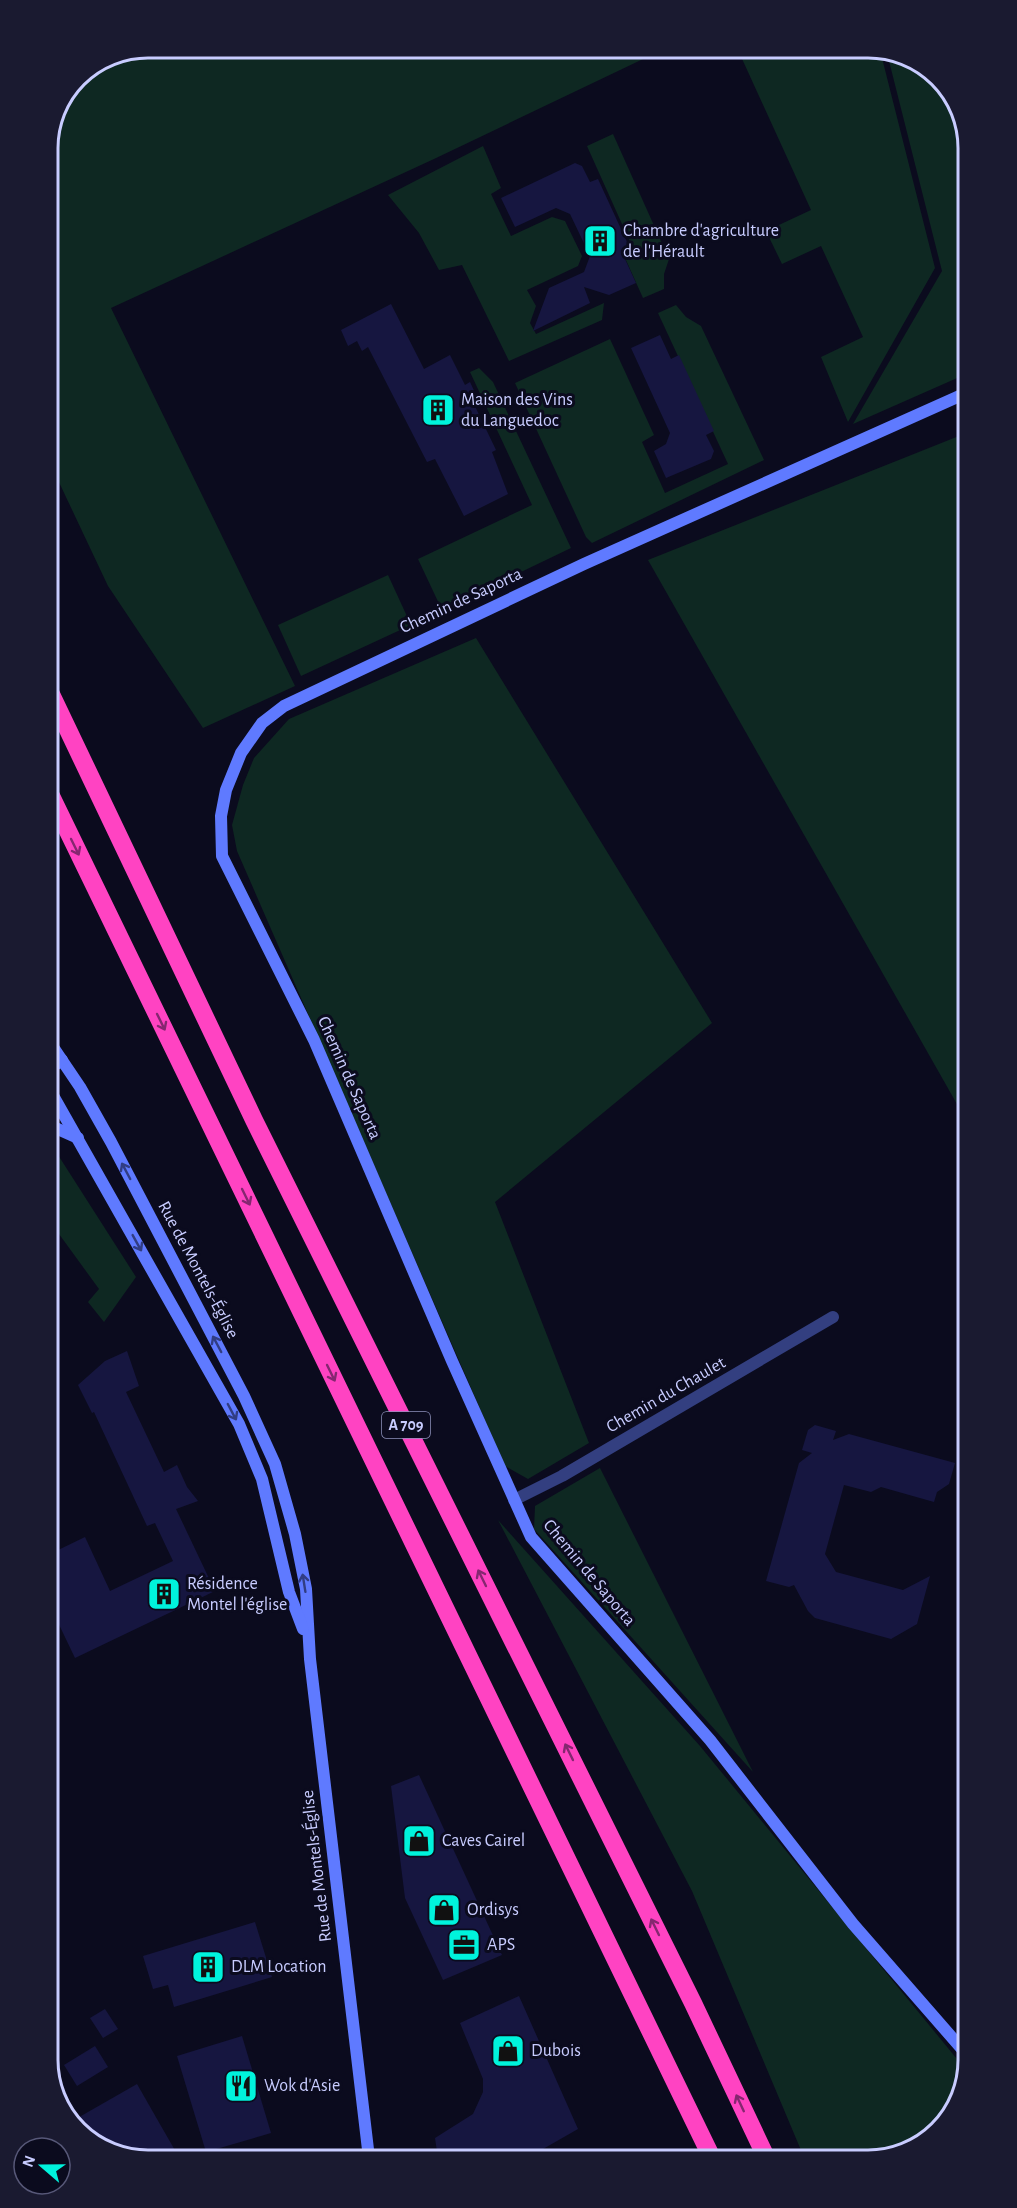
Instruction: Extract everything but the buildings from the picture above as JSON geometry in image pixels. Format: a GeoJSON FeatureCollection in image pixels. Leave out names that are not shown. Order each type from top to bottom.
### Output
{"type":"FeatureCollection","features":[{"type":"Feature","properties":{"kind":"highway","name":"A 709"},"geometry":{"type":"LineString","coordinates":[[59,710],[254,1120],[688,1993],[762,2150]]}},
{"type":"Feature","properties":{"kind":"highway","name":"A 709"},"geometry":{"type":"LineString","coordinates":[[59,812],[708,2150]]}},
{"type":"Feature","properties":{"kind":"street","name":"Chemin de Saporta"},"geometry":{"type":"LineString","coordinates":[[958,397],[573,568],[284,706],[262,723],[247,746],[226,790],[221,816],[222,856],[314,1040],[531,1537],[710,1740],[853,1924],[958,2044]]}},
{"type":"Feature","properties":{"kind":"street","name":"Rue de Montels-Église"},"geometry":{"type":"LineString","coordinates":[[59,1055],[111,1142],[244,1396],[275,1464],[306,1589],[308,1642],[368,2149]]}},
{"type":"Feature","properties":{"kind":"street"},"geometry":{"type":"LineString","coordinates":[[59,1063],[62,1060]]}},
{"type":"Feature","properties":{"kind":"street","name":"Rue de Montels-Église"},"geometry":{"type":"LineString","coordinates":[[58,1105],[239,1424],[262,1479],[290,1592],[308,1642]]}},
{"type":"Feature","properties":{"kind":"street"},"geometry":{"type":"LineString","coordinates":[[58,1129],[78,1138]]}},
{"type":"Feature","properties":{"kind":"street","name":"Chemin du Chaulet"},"geometry":{"type":"LineString","coordinates":[[514,1500],[562,1476],[833,1317]]}},
{"type":"Feature","properties":{"kind":"street"},"geometry":{"type":"LineString","coordinates":[[270,1509],[286,1504]]}},
{"type":"Feature","properties":{"kind":"green space"},"geometry":{"type":"Polygon","coordinates":[[[148,58],[644,59],[434,159],[111,308],[295,686],[203,728],[108,586],[59,482],[59,143],[68,109],[77,94],[89,81],[114,65],[148,58]]]}},
{"type":"Feature","properties":{"kind":"green space"},"geometry":{"type":"Polygon","coordinates":[[[742,59],[882,60],[935,268],[848,422],[821,357],[863,337],[821,246],[782,264],[766,231],[811,210],[742,59]]]}},
{"type":"Feature","properties":{"kind":"green space"},"geometry":{"type":"Polygon","coordinates":[[[889,61],[914,71],[932,85],[949,109],[958,137],[958,378],[853,424],[942,271],[889,61]]]}},
{"type":"Feature","properties":{"kind":"green space"},"geometry":{"type":"Polygon","coordinates":[[[613,134],[669,259],[664,274],[664,289],[643,298],[625,258],[635,253],[587,146],[613,134]]]}},
{"type":"Feature","properties":{"kind":"green space"},"geometry":{"type":"Polygon","coordinates":[[[483,146],[501,188],[491,194],[511,236],[552,217],[565,221],[582,256],[578,266],[527,290],[536,306],[530,323],[536,334],[604,303],[602,320],[509,361],[462,265],[439,270],[419,233],[388,195],[483,146]]]}},
{"type":"Feature","properties":{"kind":"green space"},"geometry":{"type":"Polygon","coordinates":[[[676,305],[686,317],[701,326],[764,460],[592,543],[586,537],[515,383],[610,339],[654,435],[642,442],[665,493],[728,464],[658,313],[676,305]]]}},
{"type":"Feature","properties":{"kind":"green space"},"geometry":{"type":"Polygon","coordinates":[[[479,368],[493,382],[571,548],[442,610],[418,559],[532,505],[470,372],[479,368]]]}},
{"type":"Feature","properties":{"kind":"green space"},"geometry":{"type":"Polygon","coordinates":[[[958,436],[958,1106],[648,560],[958,436]]]}},
{"type":"Feature","properties":{"kind":"green space"},"geometry":{"type":"Polygon","coordinates":[[[388,575],[411,625],[301,676],[278,625],[388,575]]]}},
{"type":"Feature","properties":{"kind":"green space"},"geometry":{"type":"Polygon","coordinates":[[[476,638],[712,1023],[495,1202],[589,1443],[528,1479],[505,1466],[237,851],[232,825],[243,785],[254,758],[289,719],[476,638]]]}},
{"type":"Feature","properties":{"kind":"green space"},"geometry":{"type":"Polygon","coordinates":[[[58,1156],[136,1277],[104,1322],[88,1302],[99,1289],[58,1233],[58,1156]]]}},
{"type":"Feature","properties":{"kind":"green space"},"geometry":{"type":"Polygon","coordinates":[[[600,1468],[753,1772],[534,1529],[535,1506],[600,1468]]]}},
{"type":"Feature","properties":{"kind":"green space"},"geometry":{"type":"Polygon","coordinates":[[[498,1520],[700,1746],[958,2060],[958,2071],[952,2094],[936,2119],[914,2137],[897,2145],[880,2149],[801,2150],[692,1891],[498,1520]]]}},
{"type":"Feature","properties":{"kind":"place","name":"Chambre d'agriculture de l'Hérault"},"geometry":{"type":"Point","coordinates":[600,241]}},
{"type":"Feature","properties":{"kind":"place","name":"Maison des Vins du Languedoc"},"geometry":{"type":"Point","coordinates":[438,410]}},
{"type":"Feature","properties":{"kind":"place","name":"Résidence Montel l'église"},"geometry":{"type":"Point","coordinates":[164,1594]}},
{"type":"Feature","properties":{"kind":"place","name":"Caves Cairel"},"geometry":{"type":"Point","coordinates":[419,1841]}},
{"type":"Feature","properties":{"kind":"place","name":"Ordisys"},"geometry":{"type":"Point","coordinates":[444,1910]}},
{"type":"Feature","properties":{"kind":"place","name":"APS"},"geometry":{"type":"Point","coordinates":[464,1945]}},
{"type":"Feature","properties":{"kind":"place","name":"DLM Location"},"geometry":{"type":"Point","coordinates":[208,1967]}},
{"type":"Feature","properties":{"kind":"place","name":"Dubois"},"geometry":{"type":"Point","coordinates":[508,2051]}},
{"type":"Feature","properties":{"kind":"place","name":"Wok d'Asie"},"geometry":{"type":"Point","coordinates":[241,2086]}}]}
